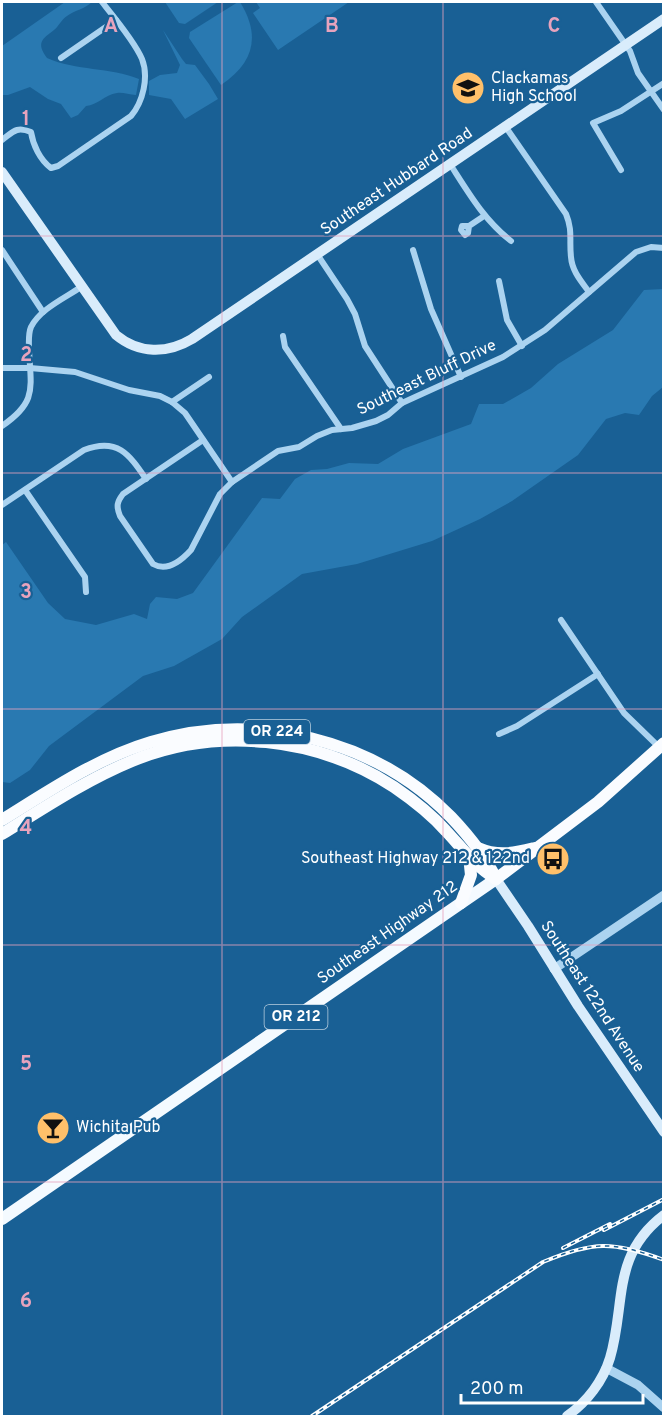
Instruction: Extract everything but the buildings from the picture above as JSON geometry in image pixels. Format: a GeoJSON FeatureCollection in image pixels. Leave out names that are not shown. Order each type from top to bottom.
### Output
{"type":"FeatureCollection","features":[{"type":"Feature","properties":{"kind":"highway","name":"OR 224"},"geometry":{"type":"LineString","coordinates":[[2,820],[70,778],[127,750],[176,735],[202,731],[237,729],[285,732],[340,747],[375,762],[403,778],[435,802],[496,879]]}},
{"type":"Feature","properties":{"kind":"highway","name":"OR 224"},"geometry":{"type":"LineString","coordinates":[[2,834],[74,790],[134,760],[200,743],[259,741],[312,750],[353,765],[382,780],[430,815],[474,852]]}},
{"type":"Feature","properties":{"kind":"highway","name":"Southeast Highway 212"},"geometry":{"type":"LineString","coordinates":[[496,879],[598,802],[661,745]]}},
{"type":"Feature","properties":{"kind":"highway"},"geometry":{"type":"LineString","coordinates":[[461,903],[471,875],[474,852],[505,855],[540,848]]}},
{"type":"Feature","properties":{"kind":"main road","name":"Southeast Hubbard Road"},"geometry":{"type":"LineString","coordinates":[[81,287],[116,335],[125,342],[153,351],[166,350],[186,343],[663,19]]}},
{"type":"Feature","properties":{"kind":"main road"},"geometry":{"type":"LineString","coordinates":[[2,172],[81,287]]}},
{"type":"Feature","properties":{"kind":"main road","name":"Southeast Highway 212"},"geometry":{"type":"LineString","coordinates":[[2,1219],[496,879]]}},
{"type":"Feature","properties":{"kind":"main road","name":"Southeast 122nd Avenue"},"geometry":{"type":"LineString","coordinates":[[496,879],[663,1132]]}},
{"type":"Feature","properties":{"kind":"main road"},"geometry":{"type":"LineString","coordinates":[[567,1416],[585,1401],[606,1368],[612,1348],[621,1284],[627,1263],[641,1238],[663,1215]]}},
{"type":"Feature","properties":{"kind":"street"},"geometry":{"type":"LineString","coordinates":[[2,140],[17,129],[22,128],[31,132],[33,144],[51,168],[58,166],[131,116],[137,109],[145,70],[142,57],[102,2]]}},
{"type":"Feature","properties":{"kind":"street"},"geometry":{"type":"LineString","coordinates":[[596,2],[626,44],[638,73],[663,110]]}},
{"type":"Feature","properties":{"kind":"street"},"geometry":{"type":"LineString","coordinates":[[61,58],[116,21]]}},
{"type":"Feature","properties":{"kind":"street"},"geometry":{"type":"LineString","coordinates":[[621,170],[593,123],[613,116],[663,82]]}},
{"type":"Feature","properties":{"kind":"street"},"geometry":{"type":"LineString","coordinates":[[505,126],[566,214],[571,230],[572,264],[589,292]]}},
{"type":"Feature","properties":{"kind":"street"},"geometry":{"type":"LineString","coordinates":[[450,164],[484,216],[511,241]]}},
{"type":"Feature","properties":{"kind":"street"},"geometry":{"type":"LineString","coordinates":[[468,226],[484,216]]}},
{"type":"Feature","properties":{"kind":"street","name":"Southeast Bluff Drive"},"geometry":{"type":"LineString","coordinates":[[146,479],[123,494],[117,508],[120,516],[153,564],[163,568],[185,556],[191,550],[220,494],[232,482],[278,452],[300,447],[317,436],[376,421],[388,415],[402,403],[503,357],[545,330],[636,252],[663,248]]}},
{"type":"Feature","properties":{"kind":"street"},"geometry":{"type":"LineString","coordinates":[[2,250],[43,312]]}},
{"type":"Feature","properties":{"kind":"street"},"geometry":{"type":"LineString","coordinates":[[413,250],[430,309],[461,376]]}},
{"type":"Feature","properties":{"kind":"street"},"geometry":{"type":"LineString","coordinates":[[316,254],[347,299],[355,314],[365,346],[402,403]]}},
{"type":"Feature","properties":{"kind":"street"},"geometry":{"type":"LineString","coordinates":[[499,281],[507,320],[522,346]]}},
{"type":"Feature","properties":{"kind":"street"},"geometry":{"type":"LineString","coordinates":[[2,426],[27,404],[30,395],[29,341],[31,328],[43,312],[81,287]]}},
{"type":"Feature","properties":{"kind":"street"},"geometry":{"type":"LineString","coordinates":[[283,336],[285,347],[340,429]]}},
{"type":"Feature","properties":{"kind":"street"},"geometry":{"type":"LineString","coordinates":[[2,368],[75,372],[129,390],[160,396],[172,402],[185,414],[232,482]]}},
{"type":"Feature","properties":{"kind":"street"},"geometry":{"type":"LineString","coordinates":[[172,402],[209,377]]}},
{"type":"Feature","properties":{"kind":"street"},"geometry":{"type":"LineString","coordinates":[[2,505],[84,450],[98,446],[123,450],[146,479],[203,440]]}},
{"type":"Feature","properties":{"kind":"street"},"geometry":{"type":"LineString","coordinates":[[25,490],[85,577],[86,592]]}},
{"type":"Feature","properties":{"kind":"street"},"geometry":{"type":"LineString","coordinates":[[561,620],[624,712],[661,745]]}},
{"type":"Feature","properties":{"kind":"street"},"geometry":{"type":"LineString","coordinates":[[499,734],[517,726],[598,674]]}},
{"type":"Feature","properties":{"kind":"street"},"geometry":{"type":"LineString","coordinates":[[555,969],[663,896]]}},
{"type":"Feature","properties":{"kind":"street"},"geometry":{"type":"LineString","coordinates":[[606,1368],[646,1390],[663,1408]]}},
{"type":"Feature","properties":{"kind":"shaded area"},"geometry":{"type":"Polygon","coordinates":[[[65,2],[92,2],[63,19],[44,39],[41,45],[47,58],[139,79],[136,95],[112,94],[86,106],[78,115],[71,118],[61,104],[48,99],[30,87],[2,95],[2,46],[65,2]]]}},
{"type":"Feature","properties":{"kind":"shaded area"},"geometry":{"type":"Polygon","coordinates":[[[165,2],[218,2],[185,24],[179,23],[165,2]]]}},
{"type":"Feature","properties":{"kind":"shaded area"},"geometry":{"type":"Polygon","coordinates":[[[238,2],[247,14],[251,26],[251,48],[241,68],[221,85],[189,38],[190,32],[238,2]]]}},
{"type":"Feature","properties":{"kind":"shaded area"},"geometry":{"type":"Polygon","coordinates":[[[256,2],[349,2],[278,50],[253,13],[260,8],[256,2]]]}},
{"type":"Feature","properties":{"kind":"shaded area"},"geometry":{"type":"Polygon","coordinates":[[[163,30],[182,59],[186,64],[195,65],[218,99],[185,119],[171,99],[149,95],[149,81],[160,75],[177,73],[180,65],[163,30]]]}},
{"type":"Feature","properties":{"kind":"shaded area"},"geometry":{"type":"Polygon","coordinates":[[[663,289],[663,387],[652,396],[639,415],[625,413],[606,419],[578,455],[512,501],[480,519],[432,541],[357,564],[302,574],[242,617],[222,639],[174,666],[143,676],[49,746],[30,770],[10,783],[2,782],[2,545],[6,542],[48,603],[65,619],[96,625],[134,614],[147,619],[150,604],[156,597],[177,599],[193,593],[262,498],[280,499],[295,479],[311,470],[327,469],[349,463],[378,464],[403,449],[471,424],[479,404],[503,404],[531,388],[558,364],[613,330],[644,290],[663,289]]]}},
{"type":"Feature","properties":{"kind":"railway"},"geometry":{"type":"LineString","coordinates":[[604,1230],[664,1199]]}},
{"type":"Feature","properties":{"kind":"railway"},"geometry":{"type":"LineString","coordinates":[[563,1248],[610,1224]]}},
{"type":"Feature","properties":{"kind":"railway"},"geometry":{"type":"LineString","coordinates":[[312,1416],[543,1262],[576,1250],[603,1246],[631,1249],[664,1260]]}},
{"type":"Feature","properties":{"kind":"place","name":"Clackamas High School"},"geometry":{"type":"Point","coordinates":[468,88]}},
{"type":"Feature","properties":{"kind":"place","name":"Southeast Highway 212 & 122nd"},"geometry":{"type":"Point","coordinates":[553,859]}},
{"type":"Feature","properties":{"kind":"place","name":"Wichita Pub"},"geometry":{"type":"Point","coordinates":[53,1128]}}]}
